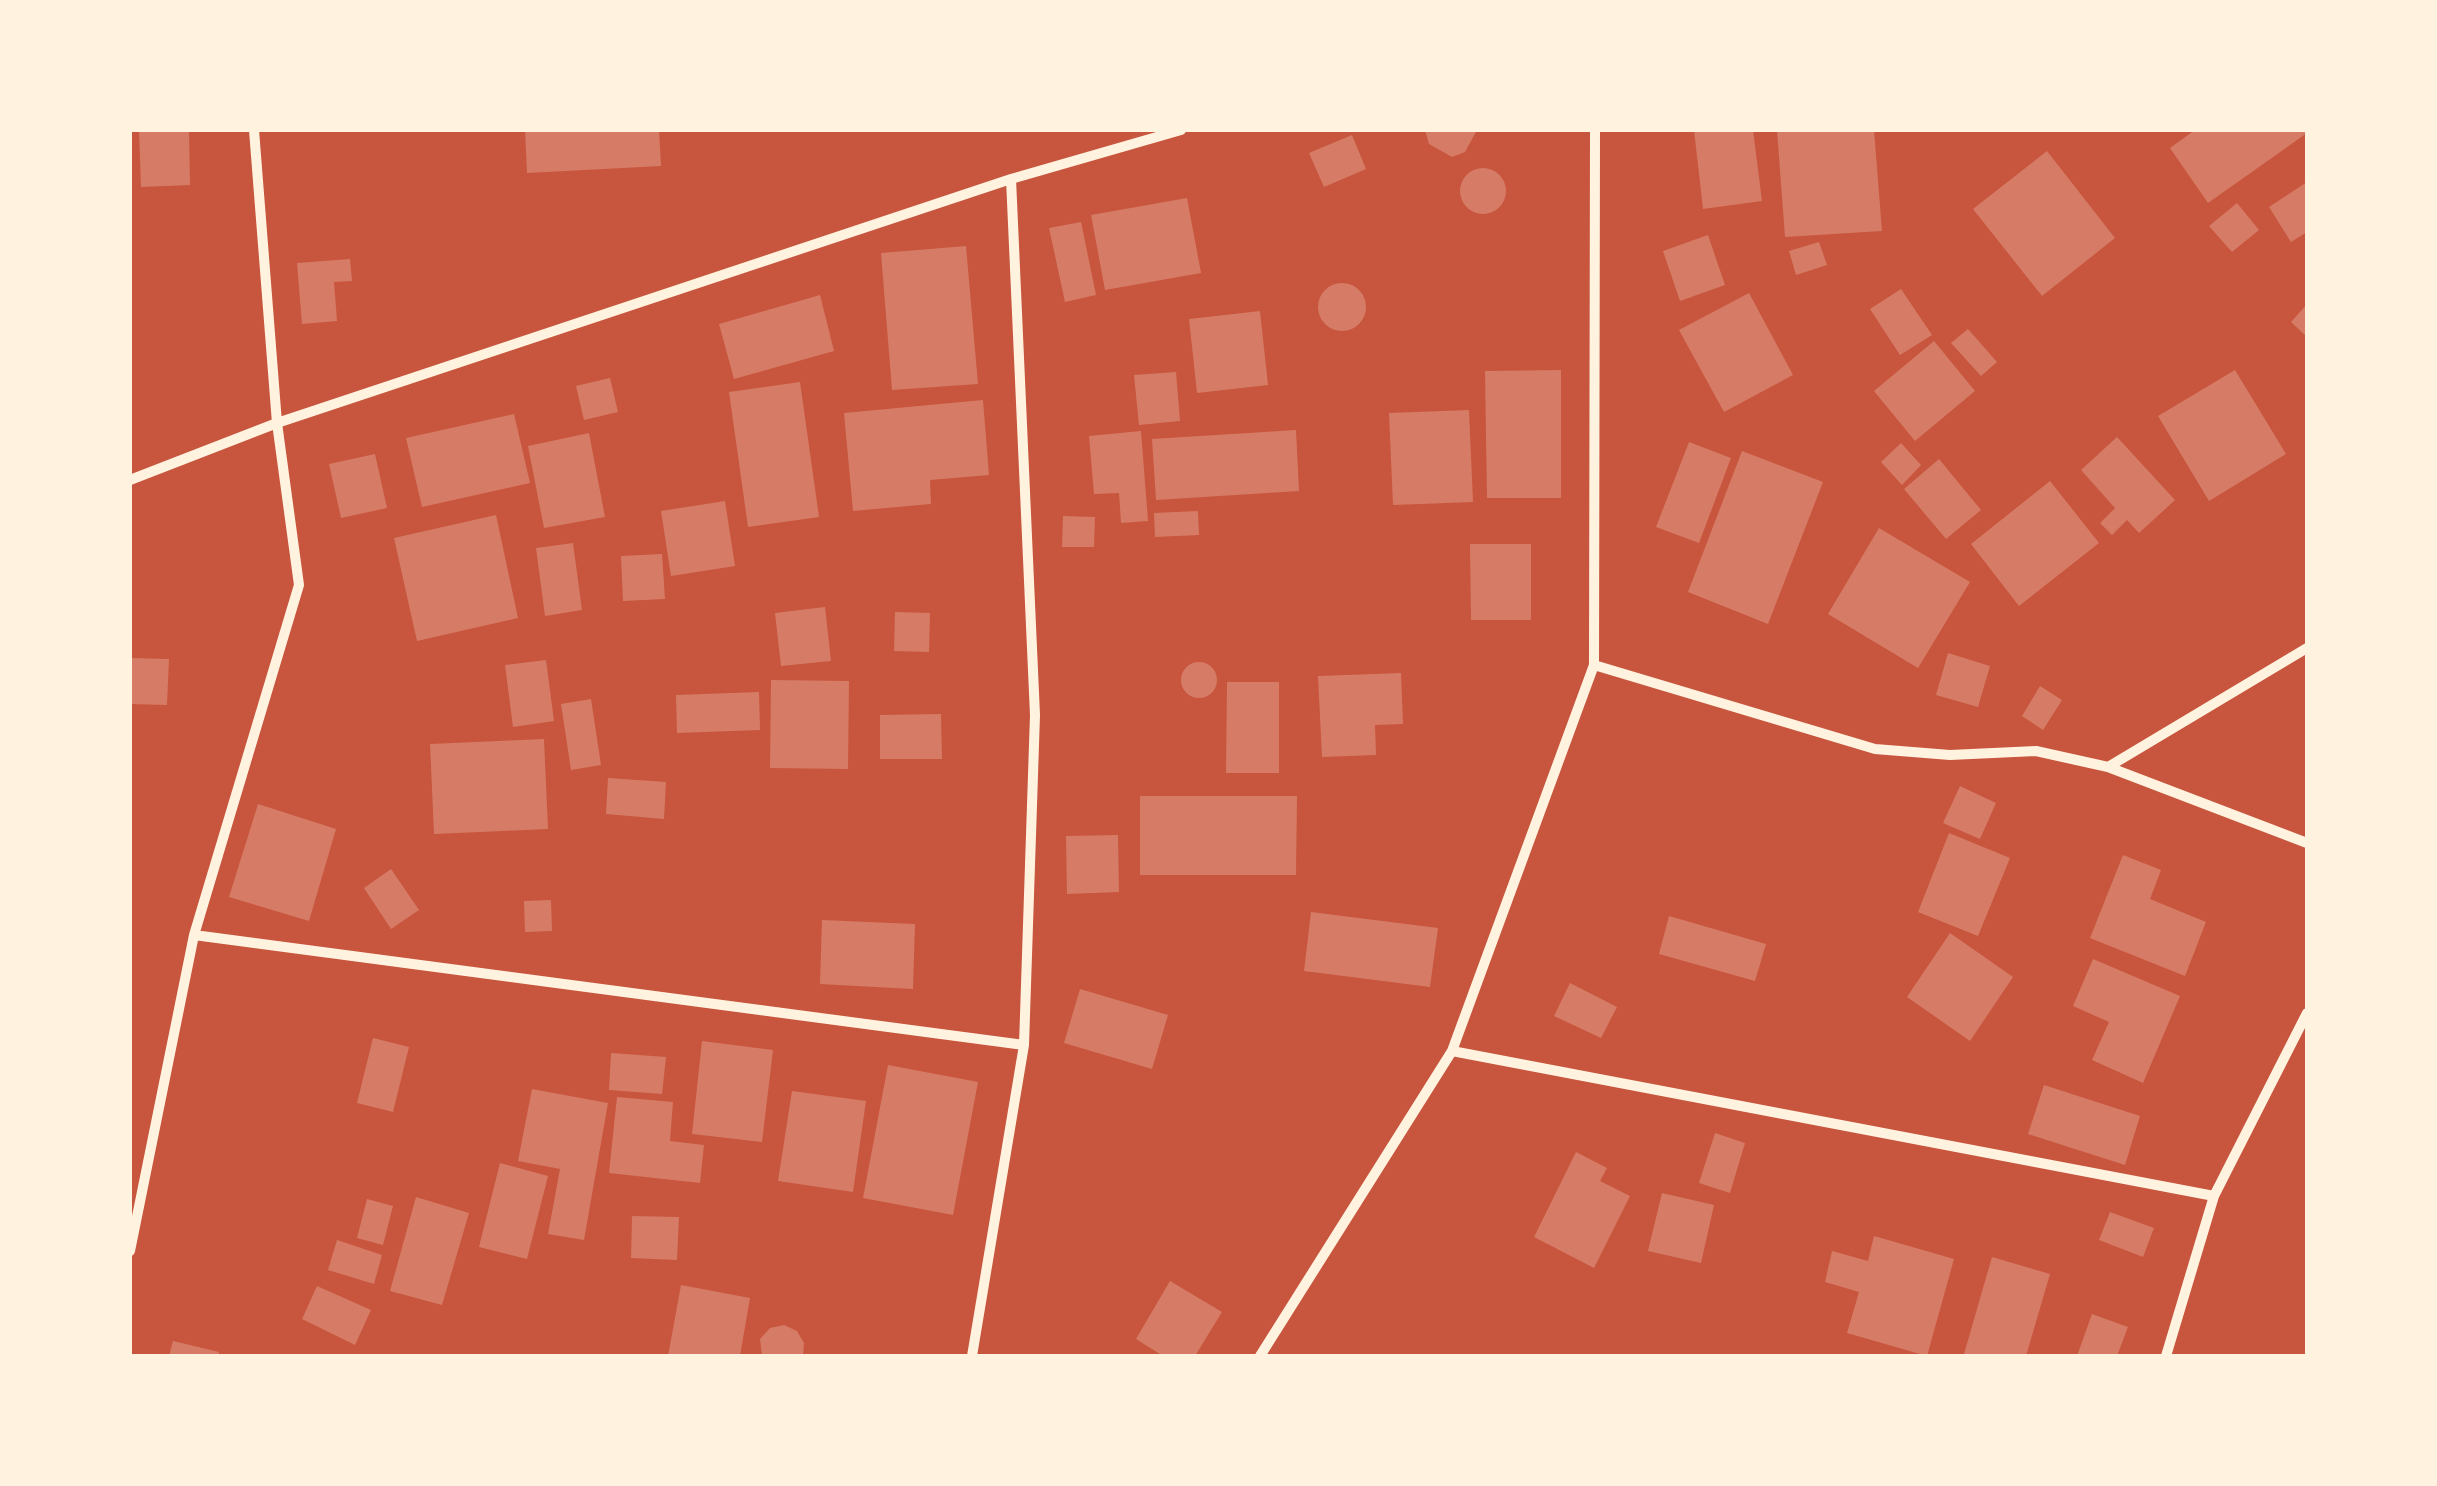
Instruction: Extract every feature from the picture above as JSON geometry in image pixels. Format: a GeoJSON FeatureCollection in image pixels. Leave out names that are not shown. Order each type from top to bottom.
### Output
{"type":"FeatureCollection","features":[{"type":"Feature","properties":{"kind":"street"},"geometry":{"type":"LineString","coordinates":[[130,1251],[194,935],[299,585],[277,424],[254,130]]}},
{"type":"Feature","properties":{"kind":"street"},"geometry":{"type":"LineString","coordinates":[[130,480],[277,424],[1011,179],[1181,130]]}},
{"type":"Feature","properties":{"kind":"street"},"geometry":{"type":"LineString","coordinates":[[1260,1356],[1452,1051],[1594,665],[1595,130]]}},
{"type":"Feature","properties":{"kind":"street"},"geometry":{"type":"LineString","coordinates":[[972,1356],[1024,1046],[1035,715],[1011,179]]}},
{"type":"Feature","properties":{"kind":"street"},"geometry":{"type":"LineString","coordinates":[[2108,767],[2307,648]]}},
{"type":"Feature","properties":{"kind":"street"},"geometry":{"type":"LineString","coordinates":[[1594,665],[1875,748],[1950,755],[2036,751],[2108,767],[2307,843]]}},
{"type":"Feature","properties":{"kind":"street"},"geometry":{"type":"LineString","coordinates":[[194,935],[1024,1046]]}},
{"type":"Feature","properties":{"kind":"street"},"geometry":{"type":"LineString","coordinates":[[2166,1356],[2214,1196],[2307,1013]]}},
{"type":"Feature","properties":{"kind":"street"},"geometry":{"type":"LineString","coordinates":[[1452,1051],[2214,1196]]}},
{"type":"Feature","properties":{"kind":"building"},"geometry":{"type":"Polygon","coordinates":[[[139,130],[189,130],[190,185],[141,187],[139,130]]]}},
{"type":"Feature","properties":{"kind":"building"},"geometry":{"type":"Polygon","coordinates":[[[525,130],[659,130],[661,166],[527,173],[525,130]]]}},
{"type":"Feature","properties":{"kind":"building"},"geometry":{"type":"Polygon","coordinates":[[[1425,130],[1477,130],[1465,152],[1452,157],[1429,144],[1425,130]]]}},
{"type":"Feature","properties":{"kind":"building"},"geometry":{"type":"Polygon","coordinates":[[[1694,130],[1753,130],[1762,201],[1703,209],[1694,130]]]}},
{"type":"Feature","properties":{"kind":"building"},"geometry":{"type":"Polygon","coordinates":[[[1777,130],[1874,130],[1882,231],[1785,237],[1777,130]]]}},
{"type":"Feature","properties":{"kind":"building"},"geometry":{"type":"Polygon","coordinates":[[[2195,130],[2307,133],[2208,203],[2170,148],[2195,130]]]}},
{"type":"Feature","properties":{"kind":"building"},"geometry":{"type":"Polygon","coordinates":[[[1352,135],[1366,169],[1324,187],[1309,153],[1352,135]]]}},
{"type":"Feature","properties":{"kind":"building"},"geometry":{"type":"Polygon","coordinates":[[[2047,151],[2115,238],[2042,296],[1973,209],[2047,151]]]}},
{"type":"Feature","properties":{"kind":"building"},"geometry":{"type":"Polygon","coordinates":[[[1483,168],[1499,175],[1506,191],[1499,207],[1483,214],[1467,207],[1460,191],[1467,175],[1483,168]]]}},
{"type":"Feature","properties":{"kind":"building"},"geometry":{"type":"Polygon","coordinates":[[[2307,182],[2307,232],[2291,242],[2269,207],[2307,182]]]}},
{"type":"Feature","properties":{"kind":"building"},"geometry":{"type":"Polygon","coordinates":[[[1187,198],[1201,273],[1105,290],[1091,215],[1187,198]]]}},
{"type":"Feature","properties":{"kind":"building"},"geometry":{"type":"Polygon","coordinates":[[[2237,203],[2259,230],[2232,252],[2209,226],[2237,203]]]}},
{"type":"Feature","properties":{"kind":"building"},"geometry":{"type":"Polygon","coordinates":[[[1081,222],[1096,295],[1065,302],[1049,228],[1081,222]]]}},
{"type":"Feature","properties":{"kind":"building"},"geometry":{"type":"Polygon","coordinates":[[[1708,235],[1725,285],[1680,301],[1663,251],[1708,235]]]}},
{"type":"Feature","properties":{"kind":"building"},"geometry":{"type":"Polygon","coordinates":[[[1819,242],[1827,265],[1796,275],[1789,251],[1819,242]]]}},
{"type":"Feature","properties":{"kind":"building"},"geometry":{"type":"Polygon","coordinates":[[[966,246],[978,384],[892,390],[881,253],[966,246]]]}},
{"type":"Feature","properties":{"kind":"building"},"geometry":{"type":"Polygon","coordinates":[[[350,259],[352,281],[334,282],[337,321],[302,324],[297,263],[350,259]]]}},
{"type":"Feature","properties":{"kind":"building"},"geometry":{"type":"Polygon","coordinates":[[[1342,283],[1359,290],[1366,307],[1359,324],[1342,331],[1325,324],[1318,307],[1325,290],[1342,283]]]}},
{"type":"Feature","properties":{"kind":"building"},"geometry":{"type":"Polygon","coordinates":[[[1901,289],[1932,335],[1900,355],[1870,309],[1901,289]]]}},
{"type":"Feature","properties":{"kind":"building"},"geometry":{"type":"Polygon","coordinates":[[[1749,293],[1793,375],[1724,412],[1679,330],[1749,293]]]}},
{"type":"Feature","properties":{"kind":"building"},"geometry":{"type":"Polygon","coordinates":[[[820,295],[834,351],[734,379],[719,324],[820,295]]]}},
{"type":"Feature","properties":{"kind":"building"},"geometry":{"type":"Polygon","coordinates":[[[2307,304],[2307,337],[2291,322],[2307,304]]]}},
{"type":"Feature","properties":{"kind":"building"},"geometry":{"type":"Polygon","coordinates":[[[1260,311],[1268,385],[1197,393],[1189,319],[1260,311]]]}},
{"type":"Feature","properties":{"kind":"building"},"geometry":{"type":"Polygon","coordinates":[[[1968,329],[1997,362],[1981,376],[1951,343],[1968,329]]]}},
{"type":"Feature","properties":{"kind":"building"},"geometry":{"type":"Polygon","coordinates":[[[1934,341],[1975,391],[1915,441],[1874,391],[1934,341]]]}},
{"type":"Feature","properties":{"kind":"building"},"geometry":{"type":"Polygon","coordinates":[[[1561,370],[1561,498],[1487,498],[1485,371],[1561,370]]]}},
{"type":"Feature","properties":{"kind":"building"},"geometry":{"type":"Polygon","coordinates":[[[2235,370],[2286,454],[2209,501],[2158,416],[2235,370]]]}},
{"type":"Feature","properties":{"kind":"building"},"geometry":{"type":"Polygon","coordinates":[[[1176,372],[1180,421],[1139,425],[1134,375],[1176,372]]]}},
{"type":"Feature","properties":{"kind":"building"},"geometry":{"type":"Polygon","coordinates":[[[610,378],[618,412],[584,420],[576,386],[610,378]]]}},
{"type":"Feature","properties":{"kind":"building"},"geometry":{"type":"Polygon","coordinates":[[[800,382],[819,517],[748,527],[729,392],[800,382]]]}},
{"type":"Feature","properties":{"kind":"building"},"geometry":{"type":"Polygon","coordinates":[[[983,400],[989,475],[930,480],[931,504],[853,511],[844,413],[983,400]]]}},
{"type":"Feature","properties":{"kind":"building"},"geometry":{"type":"Polygon","coordinates":[[[1469,410],[1473,502],[1393,505],[1389,413],[1469,410]]]}},
{"type":"Feature","properties":{"kind":"building"},"geometry":{"type":"Polygon","coordinates":[[[514,414],[530,483],[422,507],[406,438],[514,414]]]}},
{"type":"Feature","properties":{"kind":"building"},"geometry":{"type":"Polygon","coordinates":[[[1296,430],[1299,491],[1156,500],[1152,439],[1296,430]]]}},
{"type":"Feature","properties":{"kind":"building"},"geometry":{"type":"Polygon","coordinates":[[[1141,431],[1148,521],[1121,523],[1119,493],[1094,494],[1089,436],[1141,431]]]}},
{"type":"Feature","properties":{"kind":"building"},"geometry":{"type":"Polygon","coordinates":[[[589,433],[605,517],[544,528],[528,446],[589,433]]]}},
{"type":"Feature","properties":{"kind":"building"},"geometry":{"type":"Polygon","coordinates":[[[2117,437],[2175,500],[2139,533],[2127,520],[2112,535],[2100,523],[2115,508],[2081,470],[2117,437]]]}},
{"type":"Feature","properties":{"kind":"building"},"geometry":{"type":"Polygon","coordinates":[[[1689,442],[1731,458],[1699,543],[1656,527],[1689,442]]]}},
{"type":"Feature","properties":{"kind":"building"},"geometry":{"type":"Polygon","coordinates":[[[1901,443],[1921,465],[1902,485],[1881,462],[1901,443]]]}},
{"type":"Feature","properties":{"kind":"building"},"geometry":{"type":"Polygon","coordinates":[[[1742,451],[1823,482],[1768,624],[1688,592],[1742,451]]]}},
{"type":"Feature","properties":{"kind":"building"},"geometry":{"type":"Polygon","coordinates":[[[375,454],[387,508],[341,518],[329,464],[375,454]]]}},
{"type":"Feature","properties":{"kind":"building"},"geometry":{"type":"Polygon","coordinates":[[[1939,459],[1981,510],[1946,539],[1904,489],[1939,459]]]}},
{"type":"Feature","properties":{"kind":"building"},"geometry":{"type":"Polygon","coordinates":[[[2050,481],[2099,543],[2019,606],[1971,544],[2050,481]]]}},
{"type":"Feature","properties":{"kind":"building"},"geometry":{"type":"Polygon","coordinates":[[[725,501],[735,566],[671,576],[661,511],[725,501]]]}},
{"type":"Feature","properties":{"kind":"building"},"geometry":{"type":"Polygon","coordinates":[[[1198,511],[1199,535],[1155,537],[1154,513],[1198,511]]]}},
{"type":"Feature","properties":{"kind":"building"},"geometry":{"type":"Polygon","coordinates":[[[496,515],[518,618],[417,641],[394,538],[496,515]]]}},
{"type":"Feature","properties":{"kind":"building"},"geometry":{"type":"Polygon","coordinates":[[[1063,516],[1095,517],[1094,547],[1062,547],[1063,516]]]}},
{"type":"Feature","properties":{"kind":"building"},"geometry":{"type":"Polygon","coordinates":[[[1879,528],[1970,582],[1918,668],[1828,614],[1879,528]]]}},
{"type":"Feature","properties":{"kind":"building"},"geometry":{"type":"Polygon","coordinates":[[[573,543],[582,610],[545,616],[536,548],[573,543]]]}},
{"type":"Feature","properties":{"kind":"building"},"geometry":{"type":"Polygon","coordinates":[[[1470,544],[1531,544],[1531,620],[1471,620],[1470,544]]]}},
{"type":"Feature","properties":{"kind":"building"},"geometry":{"type":"Polygon","coordinates":[[[662,554],[665,599],[623,601],[621,556],[662,554]]]}},
{"type":"Feature","properties":{"kind":"building"},"geometry":{"type":"Polygon","coordinates":[[[825,607],[831,661],[781,666],[775,613],[825,607]]]}},
{"type":"Feature","properties":{"kind":"building"},"geometry":{"type":"Polygon","coordinates":[[[895,612],[930,613],[929,652],[894,651],[895,612]]]}},
{"type":"Feature","properties":{"kind":"building"},"geometry":{"type":"Polygon","coordinates":[[[1948,653],[1990,666],[1978,707],[1936,695],[1948,653]]]}},
{"type":"Feature","properties":{"kind":"building"},"geometry":{"type":"Polygon","coordinates":[[[130,658],[169,659],[167,705],[130,704],[130,658]]]}},
{"type":"Feature","properties":{"kind":"building"},"geometry":{"type":"Polygon","coordinates":[[[546,660],[554,721],[513,727],[505,665],[546,660]]]}},
{"type":"Feature","properties":{"kind":"building"},"geometry":{"type":"Polygon","coordinates":[[[1199,662],[1212,667],[1217,680],[1212,693],[1199,698],[1186,693],[1181,680],[1186,667],[1199,662]]]}},
{"type":"Feature","properties":{"kind":"building"},"geometry":{"type":"Polygon","coordinates":[[[1401,673],[1403,724],[1375,725],[1376,755],[1322,757],[1318,676],[1401,673]]]}},
{"type":"Feature","properties":{"kind":"building"},"geometry":{"type":"Polygon","coordinates":[[[771,680],[849,681],[848,769],[770,768],[771,680]]]}},
{"type":"Feature","properties":{"kind":"building"},"geometry":{"type":"Polygon","coordinates":[[[1227,682],[1279,682],[1279,773],[1226,773],[1227,682]]]}},
{"type":"Feature","properties":{"kind":"building"},"geometry":{"type":"Polygon","coordinates":[[[2040,686],[2062,700],[2043,730],[2022,716],[2040,686]]]}},
{"type":"Feature","properties":{"kind":"building"},"geometry":{"type":"Polygon","coordinates":[[[759,692],[760,730],[677,733],[676,695],[759,692]]]}},
{"type":"Feature","properties":{"kind":"building"},"geometry":{"type":"Polygon","coordinates":[[[591,699],[601,765],[571,770],[561,704],[591,699]]]}},
{"type":"Feature","properties":{"kind":"building"},"geometry":{"type":"Polygon","coordinates":[[[941,714],[942,759],[880,759],[880,715],[941,714]]]}},
{"type":"Feature","properties":{"kind":"building"},"geometry":{"type":"Polygon","coordinates":[[[544,739],[548,829],[434,834],[430,744],[544,739]]]}},
{"type":"Feature","properties":{"kind":"building"},"geometry":{"type":"Polygon","coordinates":[[[608,778],[666,782],[664,819],[606,814],[608,778]]]}},
{"type":"Feature","properties":{"kind":"building"},"geometry":{"type":"Polygon","coordinates":[[[1960,786],[1996,803],[1980,839],[1943,823],[1960,786]]]}},
{"type":"Feature","properties":{"kind":"building"},"geometry":{"type":"Polygon","coordinates":[[[1140,796],[1297,796],[1296,875],[1140,875],[1140,796]]]}},
{"type":"Feature","properties":{"kind":"building"},"geometry":{"type":"Polygon","coordinates":[[[258,804],[336,829],[309,921],[229,897],[258,804]]]}},
{"type":"Feature","properties":{"kind":"building"},"geometry":{"type":"Polygon","coordinates":[[[1949,833],[2010,858],[1978,936],[1918,912],[1949,833]]]}},
{"type":"Feature","properties":{"kind":"building"},"geometry":{"type":"Polygon","coordinates":[[[1118,835],[1119,892],[1067,894],[1066,836],[1118,835]]]}},
{"type":"Feature","properties":{"kind":"building"},"geometry":{"type":"Polygon","coordinates":[[[2123,855],[2161,870],[2150,899],[2206,922],[2185,976],[2090,938],[2123,855]]]}},
{"type":"Feature","properties":{"kind":"building"},"geometry":{"type":"Polygon","coordinates":[[[391,869],[419,910],[391,929],[364,888],[391,869]]]}},
{"type":"Feature","properties":{"kind":"building"},"geometry":{"type":"Polygon","coordinates":[[[551,900],[552,931],[525,932],[524,901],[551,900]]]}},
{"type":"Feature","properties":{"kind":"building"},"geometry":{"type":"Polygon","coordinates":[[[1311,912],[1438,928],[1430,987],[1304,971],[1311,912]]]}},
{"type":"Feature","properties":{"kind":"building"},"geometry":{"type":"Polygon","coordinates":[[[1669,916],[1766,944],[1755,981],[1659,954],[1669,916]]]}},
{"type":"Feature","properties":{"kind":"building"},"geometry":{"type":"Polygon","coordinates":[[[822,920],[915,924],[913,989],[820,984],[822,920]]]}},
{"type":"Feature","properties":{"kind":"building"},"geometry":{"type":"Polygon","coordinates":[[[1950,933],[2013,977],[1970,1041],[1907,997],[1950,933]]]}},
{"type":"Feature","properties":{"kind":"building"},"geometry":{"type":"Polygon","coordinates":[[[2093,959],[2180,996],[2143,1083],[2092,1060],[2109,1022],[2073,1006],[2093,959]]]}},
{"type":"Feature","properties":{"kind":"building"},"geometry":{"type":"Polygon","coordinates":[[[1570,983],[1617,1007],[1601,1038],[1554,1016],[1570,983]]]}},
{"type":"Feature","properties":{"kind":"building"},"geometry":{"type":"Polygon","coordinates":[[[1080,989],[1168,1015],[1152,1069],[1064,1043],[1080,989]]]}},
{"type":"Feature","properties":{"kind":"building"},"geometry":{"type":"Polygon","coordinates":[[[373,1038],[409,1047],[393,1112],[357,1103],[373,1038]]]}},
{"type":"Feature","properties":{"kind":"building"},"geometry":{"type":"Polygon","coordinates":[[[702,1041],[773,1050],[762,1142],[692,1134],[702,1041]]]}},
{"type":"Feature","properties":{"kind":"building"},"geometry":{"type":"Polygon","coordinates":[[[611,1053],[666,1057],[662,1094],[609,1090],[611,1053]]]}},
{"type":"Feature","properties":{"kind":"building"},"geometry":{"type":"Polygon","coordinates":[[[888,1065],[978,1082],[953,1215],[863,1198],[888,1065]]]}},
{"type":"Feature","properties":{"kind":"building"},"geometry":{"type":"Polygon","coordinates":[[[2044,1085],[2140,1116],[2125,1165],[2028,1134],[2044,1085]]]}},
{"type":"Feature","properties":{"kind":"building"},"geometry":{"type":"Polygon","coordinates":[[[532,1089],[608,1103],[584,1240],[548,1234],[560,1169],[518,1161],[532,1089]]]}},
{"type":"Feature","properties":{"kind":"building"},"geometry":{"type":"Polygon","coordinates":[[[792,1091],[866,1101],[853,1192],[778,1181],[792,1091]]]}},
{"type":"Feature","properties":{"kind":"building"},"geometry":{"type":"Polygon","coordinates":[[[617,1097],[673,1102],[670,1141],[704,1145],[700,1183],[609,1173],[617,1097]]]}},
{"type":"Feature","properties":{"kind":"building"},"geometry":{"type":"Polygon","coordinates":[[[1715,1133],[1745,1143],[1730,1193],[1699,1183],[1715,1133]]]}},
{"type":"Feature","properties":{"kind":"building"},"geometry":{"type":"Polygon","coordinates":[[[1576,1152],[1607,1168],[1600,1181],[1630,1196],[1594,1268],[1534,1237],[1576,1152]]]}},
{"type":"Feature","properties":{"kind":"building"},"geometry":{"type":"Polygon","coordinates":[[[500,1163],[548,1176],[527,1259],[479,1247],[500,1163]]]}},
{"type":"Feature","properties":{"kind":"building"},"geometry":{"type":"Polygon","coordinates":[[[1662,1193],[1714,1205],[1701,1263],[1648,1251],[1662,1193]]]}},
{"type":"Feature","properties":{"kind":"building"},"geometry":{"type":"Polygon","coordinates":[[[416,1197],[469,1213],[442,1305],[390,1291],[416,1197]]]}},
{"type":"Feature","properties":{"kind":"building"},"geometry":{"type":"Polygon","coordinates":[[[367,1199],[393,1206],[383,1245],[357,1238],[367,1199]]]}},
{"type":"Feature","properties":{"kind":"building"},"geometry":{"type":"Polygon","coordinates":[[[2110,1212],[2154,1228],[2143,1257],[2099,1240],[2110,1212]]]}},
{"type":"Feature","properties":{"kind":"building"},"geometry":{"type":"Polygon","coordinates":[[[632,1216],[679,1217],[677,1260],[631,1258],[632,1216]]]}},
{"type":"Feature","properties":{"kind":"building"},"geometry":{"type":"Polygon","coordinates":[[[1874,1236],[1954,1259],[1927,1356],[1847,1333],[1859,1292],[1825,1282],[1832,1251],[1868,1261],[1874,1236]]]}},
{"type":"Feature","properties":{"kind":"building"},"geometry":{"type":"Polygon","coordinates":[[[337,1240],[382,1255],[374,1284],[328,1270],[337,1240]]]}},
{"type":"Feature","properties":{"kind":"building"},"geometry":{"type":"Polygon","coordinates":[[[1992,1257],[2050,1274],[2026,1356],[1964,1354],[1992,1257]]]}},
{"type":"Feature","properties":{"kind":"building"},"geometry":{"type":"Polygon","coordinates":[[[1170,1281],[1222,1312],[1195,1356],[1163,1356],[1136,1339],[1170,1281]]]}},
{"type":"Feature","properties":{"kind":"building"},"geometry":{"type":"Polygon","coordinates":[[[681,1285],[750,1298],[740,1356],[668,1356],[681,1285]]]}},
{"type":"Feature","properties":{"kind":"building"},"geometry":{"type":"Polygon","coordinates":[[[317,1286],[371,1310],[355,1345],[302,1319],[317,1286]]]}},
{"type":"Feature","properties":{"kind":"building"},"geometry":{"type":"Polygon","coordinates":[[[2092,1314],[2128,1327],[2117,1356],[2077,1356],[2092,1314]]]}},
{"type":"Feature","properties":{"kind":"building"},"geometry":{"type":"Polygon","coordinates":[[[784,1325],[797,1331],[804,1343],[803,1356],[762,1356],[760,1339],[770,1328],[784,1325]]]}},
{"type":"Feature","properties":{"kind":"building"},"geometry":{"type":"Polygon","coordinates":[[[173,1341],[219,1352],[218,1356],[169,1356],[173,1341]]]}}]}
